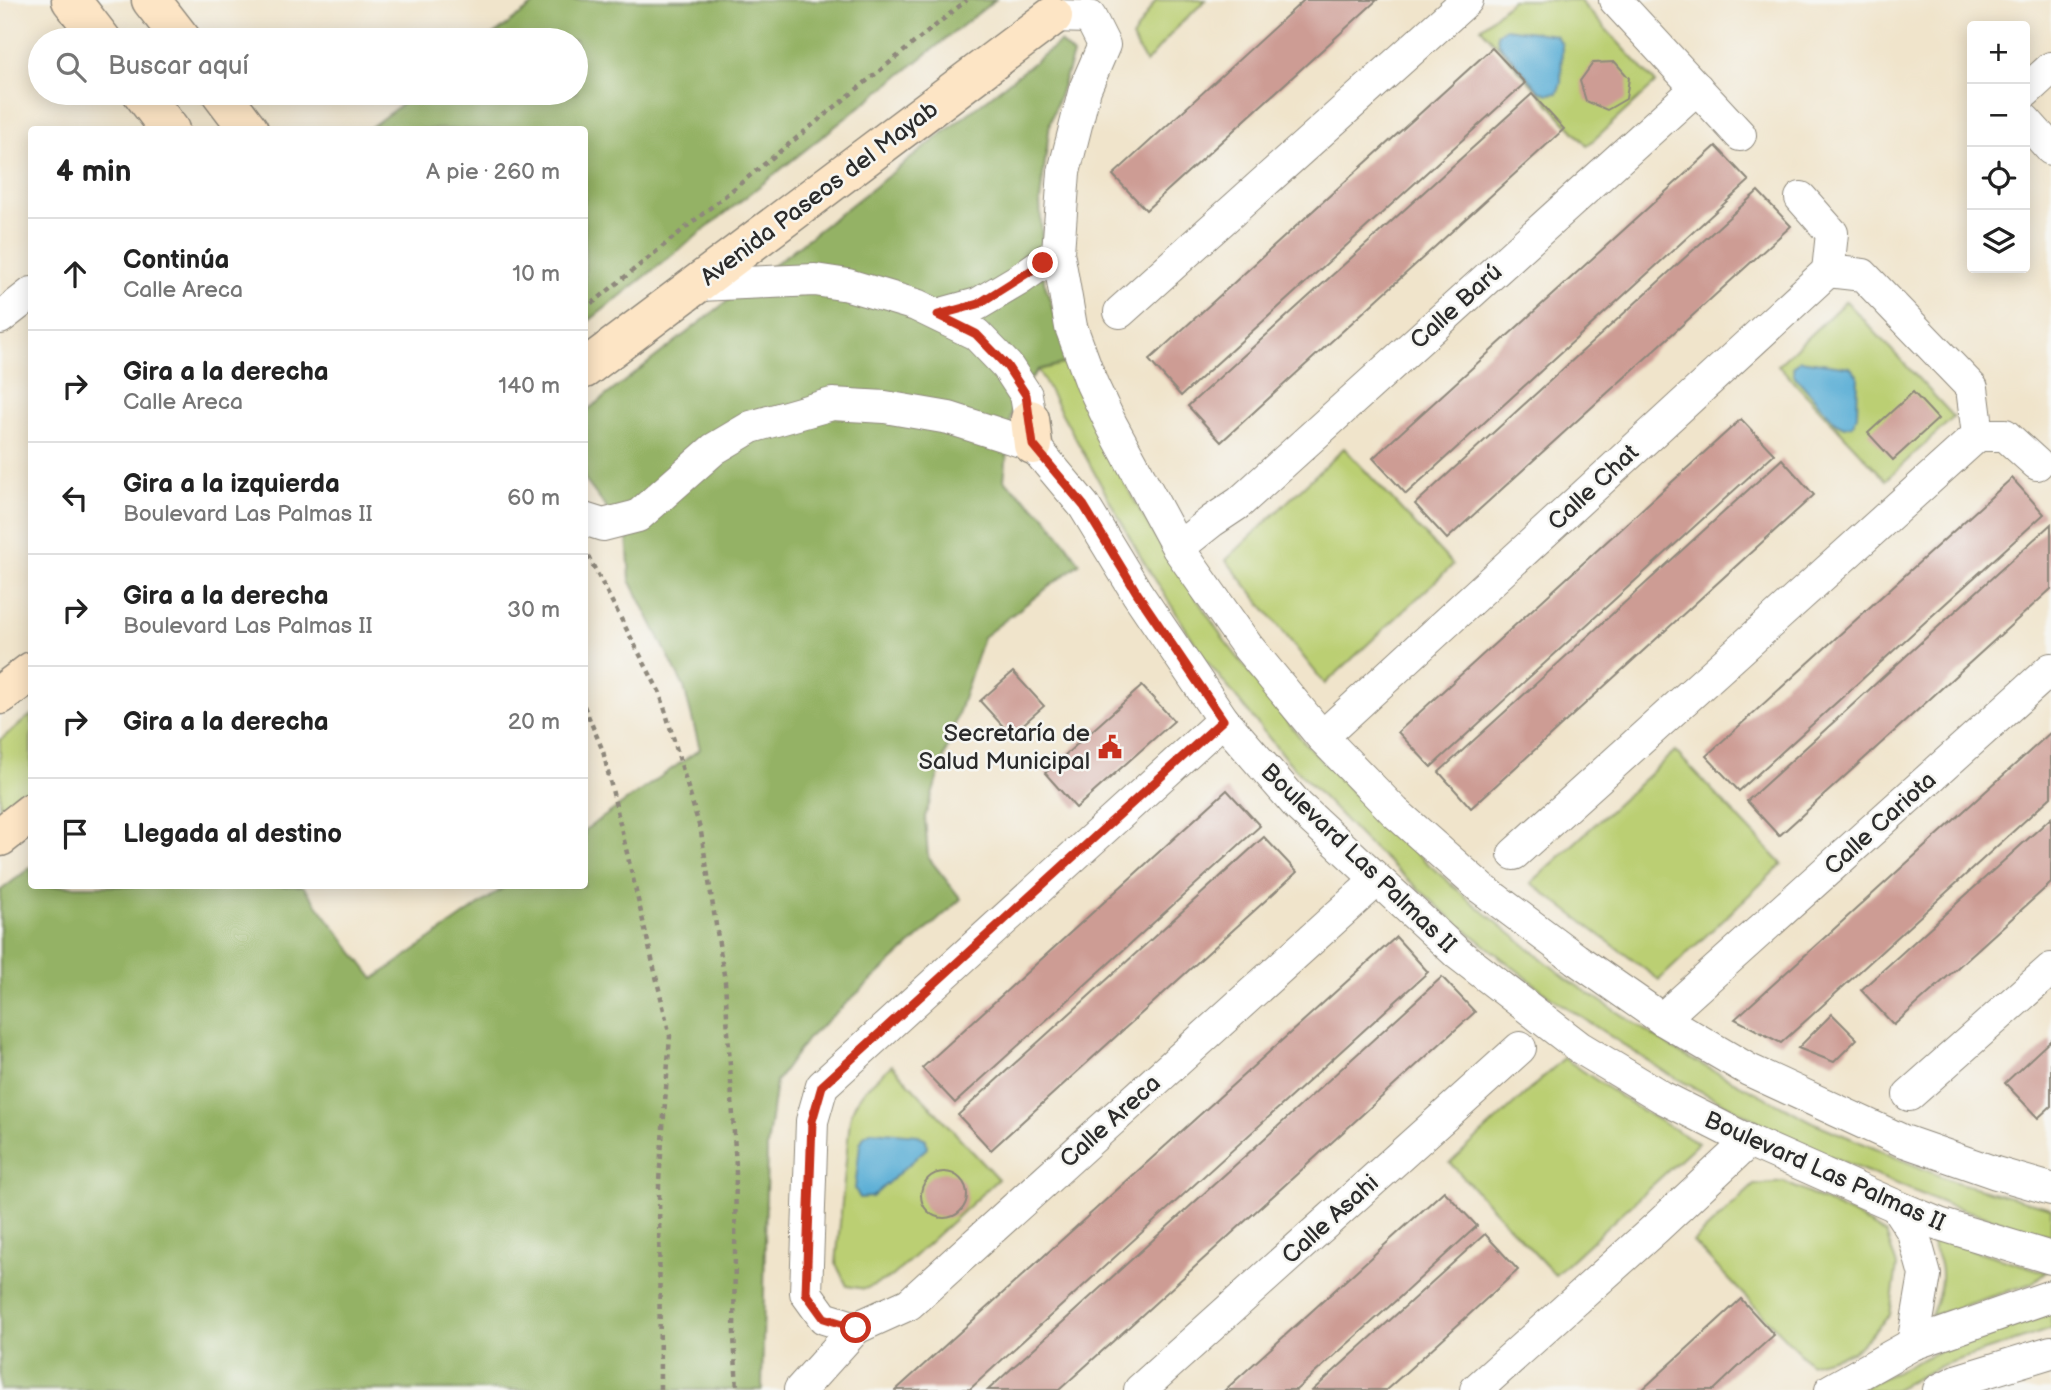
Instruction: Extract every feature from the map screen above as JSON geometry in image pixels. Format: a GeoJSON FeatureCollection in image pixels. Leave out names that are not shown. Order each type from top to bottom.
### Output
{"type":"FeatureCollection","features":[{"type":"Feature","properties":{"kind":"street"},"geometry":{"type":"LineString","coordinates":[[71,0],[93,28]]}},
{"type":"Feature","properties":{"kind":"street"},"geometry":{"type":"LineString","coordinates":[[152,0],[173,28]]}},
{"type":"Feature","properties":{"kind":"street"},"geometry":{"type":"LineString","coordinates":[[1120,312],[1467,0]]}},
{"type":"Feature","properties":{"kind":"street"},"geometry":{"type":"LineString","coordinates":[[1615,0],[1740,135]]}},
{"type":"Feature","properties":{"kind":"street"},"geometry":{"type":"LineString","coordinates":[[1053,16],[1090,17],[1104,45],[1085,89],[1064,172],[1058,252],[1071,327],[1092,384],[1178,548],[1247,646],[1322,737],[1395,812],[1481,888],[1662,1019],[1749,1070],[1863,1123],[1936,1152],[2051,1189]]}},
{"type":"Feature","properties":{"kind":"street","name":"Avenida Paseos del Mayab"},"geometry":{"type":"LineString","coordinates":[[588,366],[1053,16]]}},
{"type":"Feature","properties":{"kind":"street"},"geometry":{"type":"LineString","coordinates":[[2030,87],[2051,68]]}},
{"type":"Feature","properties":{"kind":"street","name":"Calle Barú"},"geometry":{"type":"LineString","coordinates":[[1178,548],[1239,503],[1697,88]]}},
{"type":"Feature","properties":{"kind":"street"},"geometry":{"type":"LineString","coordinates":[[151,105],[167,126]]}},
{"type":"Feature","properties":{"kind":"street"},"geometry":{"type":"LineString","coordinates":[[230,105],[246,126]]}},
{"type":"Feature","properties":{"kind":"street"},"geometry":{"type":"LineString","coordinates":[[2030,126],[2051,149]]}},
{"type":"Feature","properties":{"kind":"street"},"geometry":{"type":"LineString","coordinates":[[1801,198],[1832,233],[1828,271],[1863,275],[1972,388],[1978,435]]}},
{"type":"Feature","properties":{"kind":"street"},"geometry":{"type":"LineString","coordinates":[[938,315],[978,304],[1058,252]]}},
{"type":"Feature","properties":{"kind":"street","name":"Calle Chat"},"geometry":{"type":"LineString","coordinates":[[1322,737],[1828,271]]}},
{"type":"Feature","properties":{"kind":"street","name":"Boulevard Las Palmas II"},"geometry":{"type":"LineString","coordinates":[[699,285],[785,280],[815,280],[849,285],[891,296],[976,334],[1007,366],[1026,395],[1031,432],[1084,506],[1214,729],[1298,806],[1366,890],[1457,953],[1579,1047],[1662,1097],[1749,1141],[1938,1224],[2051,1258]]}},
{"type":"Feature","properties":{"kind":"street"},"geometry":{"type":"LineString","coordinates":[[0,318],[28,296]]}},
{"type":"Feature","properties":{"kind":"street"},"geometry":{"type":"LineString","coordinates":[[588,520],[603,525],[638,516],[715,449],[751,427],[832,404],[885,408],[1031,432]]}},
{"type":"Feature","properties":{"kind":"street"},"geometry":{"type":"LineString","coordinates":[[1514,854],[1978,435],[2005,435],[2036,464]]}},
{"type":"Feature","properties":{"kind":"street","name":"Calle Cariota"},"geometry":{"type":"LineString","coordinates":[[1662,1019],[2051,669]]}},
{"type":"Feature","properties":{"kind":"street"},"geometry":{"type":"LineString","coordinates":[[0,695],[28,674]]}},
{"type":"Feature","properties":{"kind":"street"},"geometry":{"type":"LineString","coordinates":[[856,1328],[824,1318],[806,1293],[812,1121],[822,1086],[1214,729]]}},
{"type":"Feature","properties":{"kind":"street"},"geometry":{"type":"LineString","coordinates":[[0,836],[28,815]]}},
{"type":"Feature","properties":{"kind":"street","name":"Calle Areca"},"geometry":{"type":"LineString","coordinates":[[800,1390],[856,1328],[909,1304],[1366,890]]}},
{"type":"Feature","properties":{"kind":"street"},"geometry":{"type":"LineString","coordinates":[[1909,1095],[2051,969]]}},
{"type":"Feature","properties":{"kind":"street","name":"Calle Asahi"},"geometry":{"type":"LineString","coordinates":[[1140,1390],[1520,1048]]}},
{"type":"Feature","properties":{"kind":"street"},"geometry":{"type":"LineString","coordinates":[[1476,1390],[1749,1141]]}},
{"type":"Feature","properties":{"kind":"street"},"geometry":{"type":"LineString","coordinates":[[1896,1206],[1913,1232],[1925,1275],[1913,1344]]}},
{"type":"Feature","properties":{"kind":"street"},"geometry":{"type":"LineString","coordinates":[[1831,1390],[1913,1344],[2051,1296]]}},
{"type":"Feature","properties":{"kind":"street"},"geometry":{"type":"LineString","coordinates":[[1939,1390],[1959,1380],[2051,1352]]}},
{"type":"Feature","properties":{"kind":"path"},"geometry":{"type":"LineString","coordinates":[[588,307],[967,0]]}},
{"type":"Feature","properties":{"kind":"path"},"geometry":{"type":"LineString","coordinates":[[588,556],[660,693],[701,832],[725,981],[736,1167],[734,1335],[737,1390]]}},
{"type":"Feature","properties":{"kind":"path"},"geometry":{"type":"LineString","coordinates":[[588,715],[603,751],[670,1036],[659,1181],[660,1390]]}},
{"type":"Feature","properties":{"kind":"green space"},"geometry":{"type":"Polygon","coordinates":[[[540,0],[995,0],[588,322],[588,126],[372,126],[401,105],[588,105],[588,28],[503,28],[540,0]]]}},
{"type":"Feature","properties":{"kind":"green space"},"geometry":{"type":"Polygon","coordinates":[[[1156,0],[1206,0],[1177,27],[1146,63],[1132,38],[1156,0]]]}},
{"type":"Feature","properties":{"kind":"green space"},"geometry":{"type":"Polygon","coordinates":[[[1512,0],[1579,0],[1656,83],[1587,146],[1481,28],[1512,0]]]}},
{"type":"Feature","properties":{"kind":"green space"},"geometry":{"type":"Polygon","coordinates":[[[1060,42],[1073,55],[1050,123],[1040,201],[1044,281],[1070,362],[1038,370],[1013,400],[1004,480],[1047,518],[1080,563],[983,637],[925,817],[928,857],[961,899],[807,1039],[776,1082],[767,1147],[762,1390],[0,1390],[0,891],[28,869],[28,889],[305,889],[374,979],[502,889],[588,889],[588,828],[700,749],[684,687],[630,580],[627,535],[588,484],[588,410],[1060,42]]]}},
{"type":"Feature","properties":{"kind":"green space"},"geometry":{"type":"Polygon","coordinates":[[[1846,301],[1954,417],[1886,480],[1778,365],[1846,301]]]}},
{"type":"Feature","properties":{"kind":"green space"},"geometry":{"type":"Polygon","coordinates":[[[1070,362],[1108,453],[1154,535],[1225,641],[1303,741],[1382,823],[1468,899],[1567,979],[1681,1054],[1817,1124],[1952,1181],[2051,1208],[2051,1236],[1948,1205],[1807,1147],[1668,1074],[1552,998],[1451,918],[1365,841],[1286,759],[1205,659],[1139,554],[1038,370],[1070,362]]]}},
{"type":"Feature","properties":{"kind":"green space"},"geometry":{"type":"Polygon","coordinates":[[[1344,448],[1453,565],[1325,684],[1226,560],[1344,448]]]}},
{"type":"Feature","properties":{"kind":"green space"},"geometry":{"type":"Polygon","coordinates":[[[28,717],[28,793],[0,816],[0,740],[28,717]]]}},
{"type":"Feature","properties":{"kind":"green space"},"geometry":{"type":"Polygon","coordinates":[[[1675,751],[1782,864],[1659,980],[1531,883],[1675,751]]]}},
{"type":"Feature","properties":{"kind":"green space"},"geometry":{"type":"Polygon","coordinates":[[[1564,1058],[1634,1106],[1698,1143],[1555,1275],[1450,1163],[1564,1058]]]}},
{"type":"Feature","properties":{"kind":"green space"},"geometry":{"type":"Polygon","coordinates":[[[892,1065],[998,1179],[893,1276],[865,1289],[847,1286],[836,1264],[850,1119],[861,1095],[892,1065]]]}},
{"type":"Feature","properties":{"kind":"green space"},"geometry":{"type":"Polygon","coordinates":[[[1784,1182],[1852,1214],[1886,1234],[1897,1266],[1890,1315],[1853,1352],[1810,1364],[1693,1242],[1754,1185],[1784,1182]]]}},
{"type":"Feature","properties":{"kind":"green space"},"geometry":{"type":"Polygon","coordinates":[[[1930,1237],[2046,1272],[2033,1283],[1931,1316],[1938,1295],[1941,1272],[1930,1237]]]}},
{"type":"Feature","properties":{"kind":"green space"},"geometry":{"type":"Polygon","coordinates":[[[2051,1313],[2051,1329],[1940,1366],[1894,1390],[1857,1390],[1939,1351],[2051,1313]]]}},
{"type":"Feature","properties":{"kind":"water"},"geometry":{"type":"Polygon","coordinates":[[[1505,28],[1555,35],[1562,44],[1561,83],[1557,93],[1540,91],[1498,43],[1497,34],[1505,28]]]}},
{"type":"Feature","properties":{"kind":"water"},"geometry":{"type":"Polygon","coordinates":[[[1800,360],[1850,367],[1858,376],[1857,415],[1853,425],[1844,427],[1836,423],[1794,375],[1793,367],[1800,360]]]}},
{"type":"Feature","properties":{"kind":"water"},"geometry":{"type":"Polygon","coordinates":[[[872,1131],[918,1135],[926,1139],[927,1148],[872,1197],[860,1198],[855,1189],[860,1144],[864,1136],[872,1131]]]}},
{"type":"Feature","properties":{"kind":"building"},"geometry":{"type":"Polygon","coordinates":[[[1304,0],[1377,0],[1146,210],[1113,175],[1304,0]]]}},
{"type":"Feature","properties":{"kind":"building"},"geometry":{"type":"Polygon","coordinates":[[[1492,48],[1525,83],[1181,396],[1149,360],[1492,48]]]}},
{"type":"Feature","properties":{"kind":"building"},"geometry":{"type":"Polygon","coordinates":[[[1615,62],[1629,78],[1626,99],[1607,110],[1586,101],[1580,81],[1593,63],[1615,62]]]}},
{"type":"Feature","properties":{"kind":"building"},"geometry":{"type":"Polygon","coordinates":[[[1532,94],[1564,129],[1221,442],[1188,406],[1532,94]]]}},
{"type":"Feature","properties":{"kind":"building"},"geometry":{"type":"Polygon","coordinates":[[[1716,146],[1749,181],[1406,494],[1373,458],[1716,146]]]}},
{"type":"Feature","properties":{"kind":"building"},"geometry":{"type":"Polygon","coordinates":[[[1758,191],[1791,226],[1447,539],[1415,504],[1758,191]]]}},
{"type":"Feature","properties":{"kind":"building"},"geometry":{"type":"Polygon","coordinates":[[[1913,392],[1938,419],[1893,460],[1868,433],[1913,392]]]}},
{"type":"Feature","properties":{"kind":"building"},"geometry":{"type":"Polygon","coordinates":[[[1741,419],[1774,454],[1431,767],[1398,732],[1741,419]]]}},
{"type":"Feature","properties":{"kind":"building"},"geometry":{"type":"Polygon","coordinates":[[[1782,459],[1814,495],[1471,808],[1439,772],[1782,459]]]}},
{"type":"Feature","properties":{"kind":"building"},"geometry":{"type":"Polygon","coordinates":[[[2012,478],[2044,514],[1739,791],[1706,756],[2012,478]]]}},
{"type":"Feature","properties":{"kind":"building"},"geometry":{"type":"Polygon","coordinates":[[[2051,524],[2051,589],[1779,836],[1747,801],[2051,524]]]}},
{"type":"Feature","properties":{"kind":"building"},"geometry":{"type":"Polygon","coordinates":[[[1013,672],[1044,706],[1011,735],[980,701],[1013,672]]]}},
{"type":"Feature","properties":{"kind":"building","name":"Secretaría de Salud Municipal"},"geometry":{"type":"Polygon","coordinates":[[[1142,686],[1174,721],[1076,808],[1045,773],[1142,686]]]}},
{"type":"Feature","properties":{"kind":"building"},"geometry":{"type":"Polygon","coordinates":[[[2051,732],[2051,797],[1811,1016],[1781,1043],[1735,1019],[2051,732]]]}},
{"type":"Feature","properties":{"kind":"building"},"geometry":{"type":"Polygon","coordinates":[[[1227,790],[1260,826],[955,1103],[922,1068],[1227,790]]]}},
{"type":"Feature","properties":{"kind":"building"},"geometry":{"type":"Polygon","coordinates":[[[2051,818],[2051,883],[1894,1025],[1861,990],[2051,818]]]}},
{"type":"Feature","properties":{"kind":"building"},"geometry":{"type":"Polygon","coordinates":[[[1264,837],[1297,872],[991,1150],[958,1115],[1264,837]]]}},
{"type":"Feature","properties":{"kind":"building"},"geometry":{"type":"Polygon","coordinates":[[[1396,937],[1428,972],[970,1389],[896,1390],[1396,937]]]}},
{"type":"Feature","properties":{"kind":"building"},"geometry":{"type":"Polygon","coordinates":[[[1442,977],[1475,1012],[1131,1325],[1059,1390],[988,1390],[1442,977]]]}},
{"type":"Feature","properties":{"kind":"building"},"geometry":{"type":"Polygon","coordinates":[[[1832,1014],[1857,1039],[1834,1062],[1798,1048],[1832,1014]]]}},
{"type":"Feature","properties":{"kind":"building"},"geometry":{"type":"Polygon","coordinates":[[[2051,1040],[2051,1106],[2038,1118],[2005,1083],[2051,1040]]]}},
{"type":"Feature","properties":{"kind":"building"},"geometry":{"type":"Polygon","coordinates":[[[944,1172],[960,1179],[967,1195],[960,1211],[944,1218],[928,1211],[921,1195],[928,1179],[944,1172]]]}},
{"type":"Feature","properties":{"kind":"building"},"geometry":{"type":"Polygon","coordinates":[[[1444,1191],[1477,1226],[1401,1296],[1296,1390],[1225,1390],[1444,1191]]]}},
{"type":"Feature","properties":{"kind":"building"},"geometry":{"type":"Polygon","coordinates":[[[1485,1234],[1518,1270],[1404,1374],[1386,1390],[1313,1390],[1485,1234]]]}},
{"type":"Feature","properties":{"kind":"building"},"geometry":{"type":"Polygon","coordinates":[[[1741,1299],[1774,1335],[1714,1390],[1642,1390],[1741,1299]]]}},
{"type":"Feature","properties":{"kind":"place","name":"Secretaría de Salud Municipal"},"geometry":{"type":"Point","coordinates":[1110,747]}},
{"type":"Feature","properties":{"kind":"route"},"geometry":{"type":"LineString","coordinates":[[856,1328],[824,1318],[806,1293],[812,1121],[822,1086],[1223,720],[1137,593],[1084,506],[1033,445],[1026,395],[1007,366],[976,334],[938,315],[978,304],[1043,263]]}}]}
